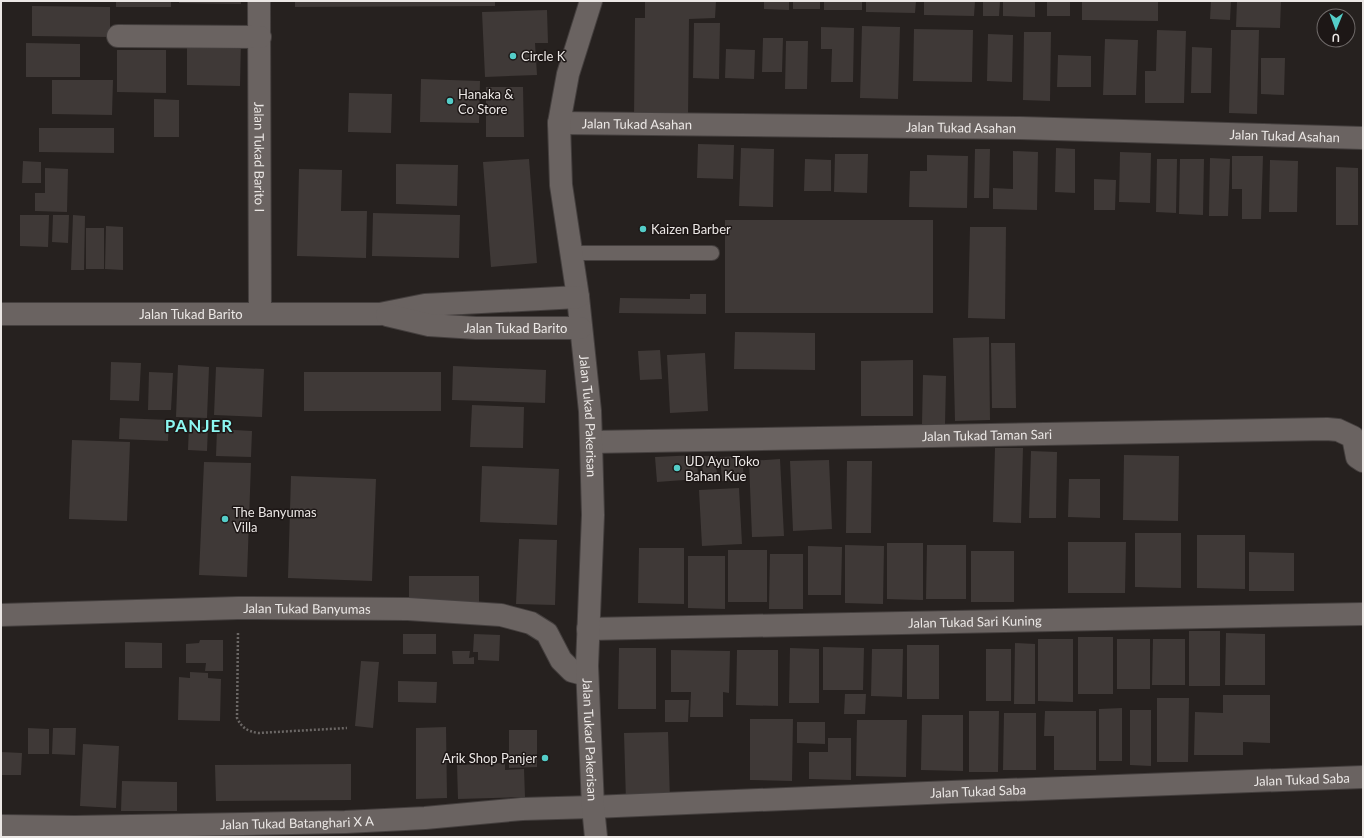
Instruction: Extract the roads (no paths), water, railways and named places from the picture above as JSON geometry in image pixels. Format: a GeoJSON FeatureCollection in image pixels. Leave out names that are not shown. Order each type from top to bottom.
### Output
{"type":"FeatureCollection","features":[{"type":"Feature","properties":{"kind":"street","name":"Jalan Tukad Barito I"},"geometry":{"type":"LineString","coordinates":[[259,1],[260,314]]}},
{"type":"Feature","properties":{"kind":"street","name":"Jalan Tukad Pakerisan"},"geometry":{"type":"LineString","coordinates":[[591,1],[568,74],[559,123],[561,185],[578,297],[580,328],[590,411],[593,516],[587,675],[593,807],[596,837]]}},
{"type":"Feature","properties":{"kind":"street"},"geometry":{"type":"LineString","coordinates":[[118,36],[260,37]]}},
{"type":"Feature","properties":{"kind":"street","name":"Jalan Tukad Asahan"},"geometry":{"type":"LineString","coordinates":[[559,123],[1020,128],[1363,138]]}},
{"type":"Feature","properties":{"kind":"street","name":"Jalan Tukad Barito"},"geometry":{"type":"LineString","coordinates":[[1,314],[380,314],[425,305],[578,297]]}},
{"type":"Feature","properties":{"kind":"street","name":"Jalan Tukad Barito"},"geometry":{"type":"LineString","coordinates":[[380,314],[429,325],[476,328],[580,328]]}},
{"type":"Feature","properties":{"kind":"street","name":"Jalan Tukad Taman Sari"},"geometry":{"type":"LineString","coordinates":[[591,442],[1327,429],[1338,430],[1353,437],[1357,457],[1363,461]]}},
{"type":"Feature","properties":{"kind":"street","name":"Jalan Tukad Banyumas"},"geometry":{"type":"LineString","coordinates":[[1,615],[238,608],[408,609],[501,616],[531,623],[547,633],[561,660],[572,671],[587,675]]}},
{"type":"Feature","properties":{"kind":"street","name":"Jalan Tukad Sari Kuning"},"geometry":{"type":"LineString","coordinates":[[588,630],[1363,614]]}},
{"type":"Feature","properties":{"kind":"street","name":"Jalan Tukad Saba"},"geometry":{"type":"LineString","coordinates":[[593,807],[943,792],[1363,777]]}},
{"type":"Feature","properties":{"kind":"street","name":"Jalan Tukad Batanghari X A"},"geometry":{"type":"LineString","coordinates":[[1,826],[169,831],[425,818],[522,809],[593,807]]}},
{"type":"Feature","properties":{"kind":"lane"},"geometry":{"type":"LineString","coordinates":[[572,253],[712,253]]}},
{"type":"Feature","properties":{"kind":"place","name":"Circle K"},"geometry":{"type":"Point","coordinates":[513,56]}},
{"type":"Feature","properties":{"kind":"place","name":"Hanaka & Co Store"},"geometry":{"type":"Point","coordinates":[450,101]}},
{"type":"Feature","properties":{"kind":"place","name":"Kaizen Barber"},"geometry":{"type":"Point","coordinates":[643,229]}},
{"type":"Feature","properties":{"kind":"place","name":"UD Ayu Toko Bahan Kue"},"geometry":{"type":"Point","coordinates":[677,468]}},
{"type":"Feature","properties":{"kind":"place","name":"The Banyumas Villa"},"geometry":{"type":"Point","coordinates":[225,519]}},
{"type":"Feature","properties":{"kind":"place","name":"Arik Shop Panjer"},"geometry":{"type":"Point","coordinates":[545,758]}},
{"type":"Feature","properties":{"kind":"district","name":"PANJER"},"geometry":{"type":"Point","coordinates":[199,426]}}]}
